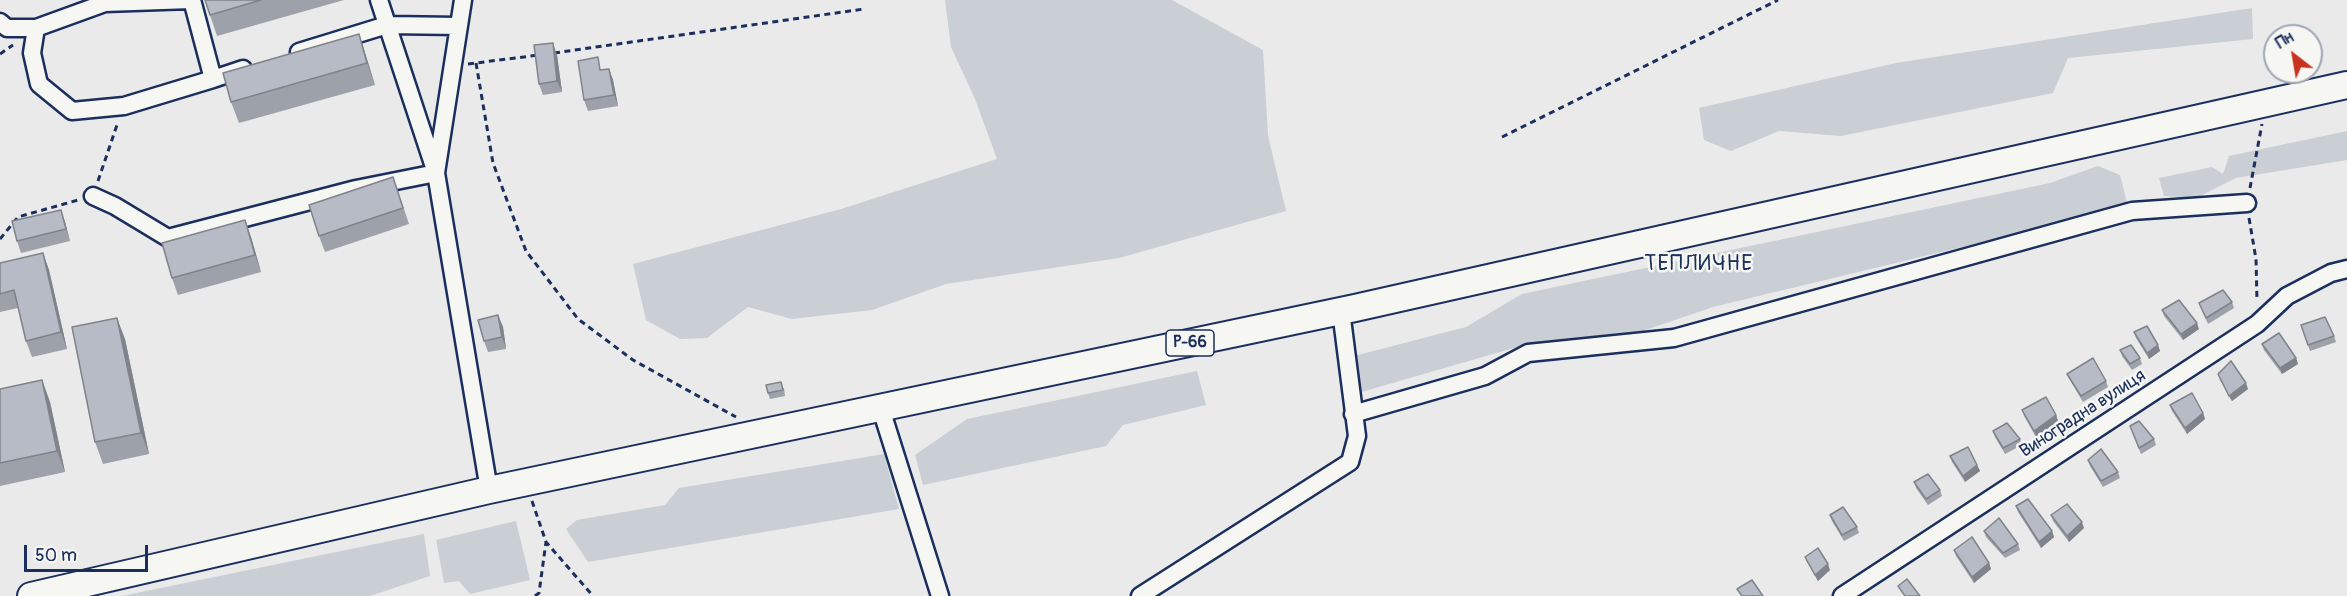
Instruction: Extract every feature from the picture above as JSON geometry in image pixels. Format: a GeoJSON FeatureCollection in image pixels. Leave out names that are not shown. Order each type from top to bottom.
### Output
{"type":"FeatureCollection","features":[{"type":"Feature","properties":{"kind":"main road","name":"Р-66"},"geometry":{"type":"LineString","coordinates":[[31,596],[489,490],[1341,311],[2347,85]]}},
{"type":"Feature","properties":{"kind":"street"},"geometry":{"type":"LineString","coordinates":[[0,21],[7,28],[36,28],[105,3],[192,0],[213,79]]}},
{"type":"Feature","properties":{"kind":"street"},"geometry":{"type":"LineString","coordinates":[[380,0],[436,173],[489,490]]}},
{"type":"Feature","properties":{"kind":"street"},"geometry":{"type":"LineString","coordinates":[[436,173],[463,0]]}},
{"type":"Feature","properties":{"kind":"street"},"geometry":{"type":"LineString","coordinates":[[278,58],[387,25],[459,26]]}},
{"type":"Feature","properties":{"kind":"street"},"geometry":{"type":"LineString","coordinates":[[36,28],[32,53],[39,84],[72,111],[124,106],[256,65]]}},
{"type":"Feature","properties":{"kind":"street"},"geometry":{"type":"LineString","coordinates":[[93,196],[115,206],[168,238],[356,189],[436,173]]}},
{"type":"Feature","properties":{"kind":"street"},"geometry":{"type":"LineString","coordinates":[[1353,414],[1485,376],[1528,353],[1674,338],[2132,211],[2247,203]]}},
{"type":"Feature","properties":{"kind":"street","name":"Виноградна вулиця"},"geometry":{"type":"LineString","coordinates":[[1842,596],[2257,324],[2287,297],[2331,273],[2347,268]]}},
{"type":"Feature","properties":{"kind":"street"},"geometry":{"type":"LineString","coordinates":[[1140,596],[1350,462],[1357,436],[1341,311]]}},
{"type":"Feature","properties":{"kind":"street"},"geometry":{"type":"LineString","coordinates":[[881,409],[940,596]]}},
{"type":"Feature","properties":{"kind":"path"},"geometry":{"type":"LineString","coordinates":[[1502,136],[1778,0]]}},
{"type":"Feature","properties":{"kind":"path"},"geometry":{"type":"LineString","coordinates":[[451,67],[692,35],[864,9]]}},
{"type":"Feature","properties":{"kind":"path"},"geometry":{"type":"LineString","coordinates":[[476,63],[493,163],[526,251],[578,319],[633,360],[764,433]]}},
{"type":"Feature","properties":{"kind":"path"},"geometry":{"type":"LineString","coordinates":[[0,239],[18,217],[93,196],[124,106]]}},
{"type":"Feature","properties":{"kind":"path"},"geometry":{"type":"LineString","coordinates":[[526,482],[546,542],[593,596]]}},
{"type":"Feature","properties":{"kind":"path"},"geometry":{"type":"LineString","coordinates":[[535,596],[539,593],[546,542]]}},
{"type":"Feature","properties":{"kind":"shaded area"},"geometry":{"type":"Polygon","coordinates":[[[945,0],[1172,0],[1263,50],[1268,136],[1286,211],[1119,258],[946,284],[872,310],[792,319],[748,307],[707,338],[680,339],[646,320],[633,264],[841,209],[997,159],[975,99],[951,47],[945,0]]]}},
{"type":"Feature","properties":{"kind":"shaded area"},"geometry":{"type":"Polygon","coordinates":[[[2252,8],[2253,39],[2068,58],[2053,93],[1841,136],[1779,131],[1731,151],[1704,140],[1699,108],[1896,63],[2252,8]]]}},
{"type":"Feature","properties":{"kind":"shaded area"},"geometry":{"type":"Polygon","coordinates":[[[2347,131],[2347,160],[2236,178],[2196,198],[2164,196],[2159,178],[2212,167],[2223,174],[2229,156],[2347,131]]]}},
{"type":"Feature","properties":{"kind":"shaded area"},"geometry":{"type":"Polygon","coordinates":[[[2098,166],[2120,175],[2128,207],[1713,307],[1628,336],[1531,343],[1358,393],[1354,356],[1466,327],[1522,294],[2050,183],[2098,166]]]}},
{"type":"Feature","properties":{"kind":"shaded area"},"geometry":{"type":"Polygon","coordinates":[[[1197,371],[1206,405],[1123,425],[1106,446],[923,485],[915,455],[967,419],[1197,371]]]}},
{"type":"Feature","properties":{"kind":"shaded area"},"geometry":{"type":"Polygon","coordinates":[[[884,454],[899,509],[588,562],[566,529],[577,520],[665,505],[679,488],[884,454]]]}},
{"type":"Feature","properties":{"kind":"shaded area"},"geometry":{"type":"Polygon","coordinates":[[[516,521],[530,580],[470,594],[459,581],[444,583],[436,540],[516,521]]]}},
{"type":"Feature","properties":{"kind":"shaded area"},"geometry":{"type":"Polygon","coordinates":[[[424,534],[430,576],[370,596],[122,596],[424,534]]]}},
{"type":"Feature","properties":{"kind":"building"},"geometry":{"type":"Polygon","coordinates":[[[205,0],[261,0],[210,15],[205,0]]]}},
{"type":"Feature","properties":{"kind":"building"},"geometry":{"type":"Polygon","coordinates":[[[359,34],[367,63],[231,102],[223,73],[359,34]]]}},
{"type":"Feature","properties":{"kind":"building"},"geometry":{"type":"Polygon","coordinates":[[[553,43],[557,81],[539,84],[534,45],[553,43]]]}},
{"type":"Feature","properties":{"kind":"building"},"geometry":{"type":"Polygon","coordinates":[[[598,57],[600,70],[609,69],[614,95],[584,100],[578,61],[598,57]]]}},
{"type":"Feature","properties":{"kind":"building"},"geometry":{"type":"Polygon","coordinates":[[[393,177],[403,208],[319,236],[309,205],[393,177]]]}},
{"type":"Feature","properties":{"kind":"building"},"geometry":{"type":"Polygon","coordinates":[[[61,210],[66,229],[17,241],[12,221],[61,210]]]}},
{"type":"Feature","properties":{"kind":"building"},"geometry":{"type":"Polygon","coordinates":[[[245,220],[255,255],[172,278],[162,243],[245,220]]]}},
{"type":"Feature","properties":{"kind":"building"},"geometry":{"type":"Polygon","coordinates":[[[43,253],[61,332],[26,341],[14,290],[0,294],[0,263],[43,253]]]}},
{"type":"Feature","properties":{"kind":"building"},"geometry":{"type":"Polygon","coordinates":[[[2223,290],[2232,302],[2206,318],[2199,303],[2223,290]]]}},
{"type":"Feature","properties":{"kind":"building"},"geometry":{"type":"Polygon","coordinates":[[[2179,300],[2197,323],[2181,334],[2162,310],[2179,300]]]}},
{"type":"Feature","properties":{"kind":"building"},"geometry":{"type":"Polygon","coordinates":[[[498,315],[502,337],[484,341],[478,320],[498,315]]]}},
{"type":"Feature","properties":{"kind":"building"},"geometry":{"type":"Polygon","coordinates":[[[2325,317],[2334,336],[2308,345],[2301,325],[2325,317]]]}},
{"type":"Feature","properties":{"kind":"building"},"geometry":{"type":"Polygon","coordinates":[[[117,318],[141,433],[95,442],[72,327],[117,318]]]}},
{"type":"Feature","properties":{"kind":"building"},"geometry":{"type":"Polygon","coordinates":[[[2147,326],[2158,345],[2147,353],[2134,332],[2147,326]]]}},
{"type":"Feature","properties":{"kind":"building"},"geometry":{"type":"Polygon","coordinates":[[[2279,333],[2296,358],[2280,368],[2262,344],[2279,333]]]}},
{"type":"Feature","properties":{"kind":"building"},"geometry":{"type":"Polygon","coordinates":[[[2131,345],[2140,358],[2130,364],[2120,350],[2131,345]]]}},
{"type":"Feature","properties":{"kind":"building"},"geometry":{"type":"Polygon","coordinates":[[[2093,358],[2106,381],[2081,396],[2067,374],[2093,358]]]}},
{"type":"Feature","properties":{"kind":"building"},"geometry":{"type":"Polygon","coordinates":[[[2231,361],[2246,383],[2229,396],[2218,374],[2231,361]]]}},
{"type":"Feature","properties":{"kind":"building"},"geometry":{"type":"Polygon","coordinates":[[[42,380],[57,451],[0,463],[0,389],[42,380]]]}},
{"type":"Feature","properties":{"kind":"building"},"geometry":{"type":"Polygon","coordinates":[[[781,382],[783,390],[768,393],[766,385],[781,382]]]}},
{"type":"Feature","properties":{"kind":"building"},"geometry":{"type":"Polygon","coordinates":[[[2192,393],[2203,413],[2185,428],[2170,405],[2192,393]]]}},
{"type":"Feature","properties":{"kind":"building"},"geometry":{"type":"Polygon","coordinates":[[[2046,397],[2056,415],[2034,431],[2022,410],[2046,397]]]}},
{"type":"Feature","properties":{"kind":"building"},"geometry":{"type":"Polygon","coordinates":[[[2139,421],[2154,439],[2139,448],[2130,426],[2139,421]]]}},
{"type":"Feature","properties":{"kind":"building"},"geometry":{"type":"Polygon","coordinates":[[[2007,423],[2020,439],[2003,448],[1993,431],[2007,423]]]}},
{"type":"Feature","properties":{"kind":"building"},"geometry":{"type":"Polygon","coordinates":[[[1968,447],[1977,465],[1963,476],[1950,456],[1968,447]]]}},
{"type":"Feature","properties":{"kind":"building"},"geometry":{"type":"Polygon","coordinates":[[[2101,449],[2118,472],[2101,481],[2088,460],[2101,449]]]}},
{"type":"Feature","properties":{"kind":"building"},"geometry":{"type":"Polygon","coordinates":[[[1928,474],[1940,490],[1926,499],[1914,482],[1928,474]]]}},
{"type":"Feature","properties":{"kind":"building"},"geometry":{"type":"Polygon","coordinates":[[[2028,499],[2052,531],[2039,542],[2016,506],[2028,499]]]}},
{"type":"Feature","properties":{"kind":"building"},"geometry":{"type":"Polygon","coordinates":[[[2067,504],[2082,522],[2067,536],[2051,515],[2067,504]]]}},
{"type":"Feature","properties":{"kind":"building"},"geometry":{"type":"Polygon","coordinates":[[[1843,507],[1857,527],[1842,535],[1830,515],[1843,507]]]}},
{"type":"Feature","properties":{"kind":"building"},"geometry":{"type":"Polygon","coordinates":[[[1999,518],[2018,544],[2003,553],[1984,531],[1999,518]]]}},
{"type":"Feature","properties":{"kind":"building"},"geometry":{"type":"Polygon","coordinates":[[[1972,537],[1989,563],[1972,577],[1954,550],[1972,537]]]}},
{"type":"Feature","properties":{"kind":"building"},"geometry":{"type":"Polygon","coordinates":[[[1818,548],[1828,564],[1815,575],[1805,557],[1818,548]]]}},
{"type":"Feature","properties":{"kind":"building"},"geometry":{"type":"Polygon","coordinates":[[[1907,579],[1920,596],[1905,596],[1898,586],[1907,579]]]}},
{"type":"Feature","properties":{"kind":"building"},"geometry":{"type":"Polygon","coordinates":[[[1752,580],[1763,596],[1742,596],[1737,589],[1752,580]]]}},
{"type":"Feature","properties":{"kind":"district","name":"ТЕПЛИЧНЕ"},"geometry":{"type":"Point","coordinates":[1699,265]}}]}
